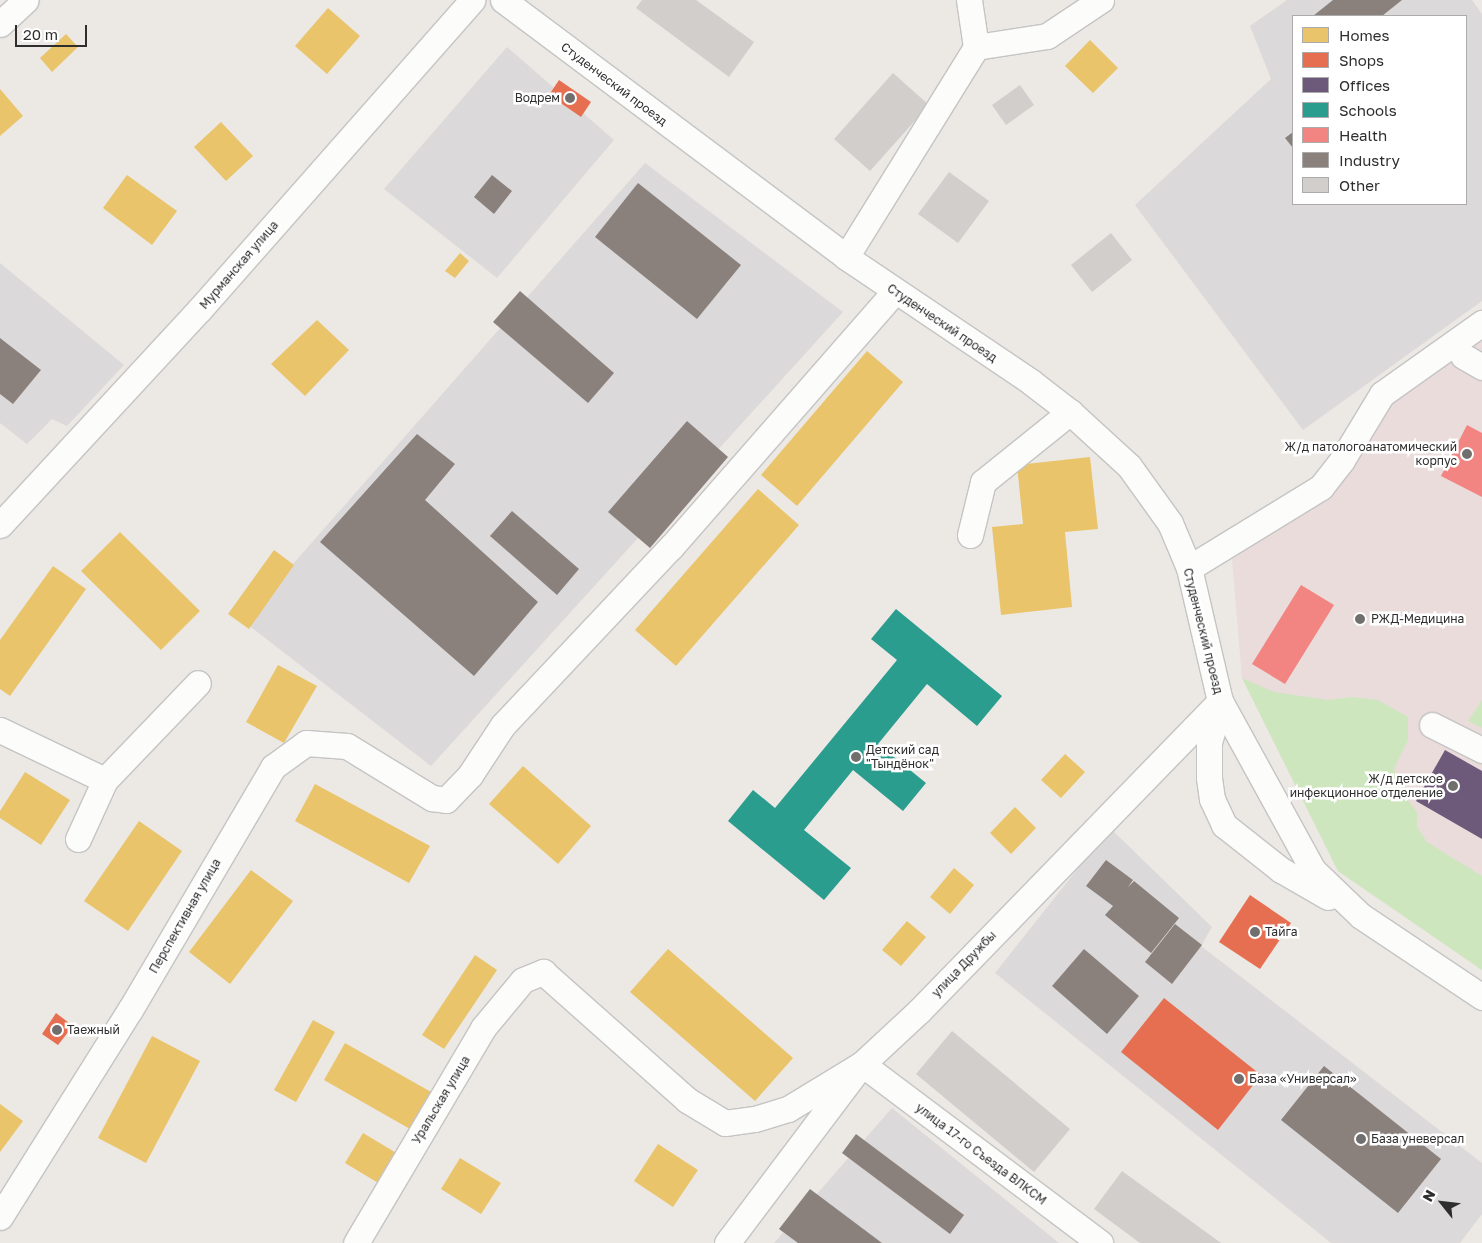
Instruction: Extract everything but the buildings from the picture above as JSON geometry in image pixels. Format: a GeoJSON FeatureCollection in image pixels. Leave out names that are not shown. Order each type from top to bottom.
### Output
{"type":"FeatureCollection","features":[{"type":"Feature","properties":{"kind":"street"},"geometry":{"type":"LineString","coordinates":[[0,24],[26,0]]}},
{"type":"Feature","properties":{"kind":"street","name":"Мурманская улица"},"geometry":{"type":"LineString","coordinates":[[0,525],[200,309],[472,0]]}},
{"type":"Feature","properties":{"kind":"street","name":"Студенческий проезд"},"geometry":{"type":"LineString","coordinates":[[503,0],[846,257],[895,292],[1031,382],[1070,412],[1129,466],[1151,494],[1170,523],[1189,568],[1220,701],[1313,870],[1362,916],[1482,997]]}},
{"type":"Feature","properties":{"kind":"street"},"geometry":{"type":"LineString","coordinates":[[846,257],[976,47],[969,0]]}},
{"type":"Feature","properties":{"kind":"street"},"geometry":{"type":"LineString","coordinates":[[976,47],[1047,36],[1101,0]]}},
{"type":"Feature","properties":{"kind":"street","name":"Перспективная улица"},"geometry":{"type":"LineString","coordinates":[[0,1217],[130,1010],[273,767],[306,743],[347,746],[432,798],[446,800],[464,781],[503,725],[671,547],[895,292]]}},
{"type":"Feature","properties":{"kind":"street"},"geometry":{"type":"LineString","coordinates":[[1189,568],[1321,487],[1342,460],[1382,394],[1482,323]]}},
{"type":"Feature","properties":{"kind":"street"},"geometry":{"type":"LineString","coordinates":[[970,535],[983,482],[1070,412]]}},
{"type":"Feature","properties":{"kind":"street"},"geometry":{"type":"LineString","coordinates":[[78,839],[105,780],[198,684]]}},
{"type":"Feature","properties":{"kind":"street"},"geometry":{"type":"LineString","coordinates":[[1220,701],[1209,742],[1209,778],[1212,800],[1224,825],[1281,870],[1362,916]]}},
{"type":"Feature","properties":{"kind":"street","name":"улица Дружбы"},"geometry":{"type":"LineString","coordinates":[[728,1243],[862,1064],[919,1011],[1220,701]]}},
{"type":"Feature","properties":{"kind":"street"},"geometry":{"type":"LineString","coordinates":[[1432,725],[1482,750]]}},
{"type":"Feature","properties":{"kind":"street"},"geometry":{"type":"LineString","coordinates":[[0,730],[105,780]]}},
{"type":"Feature","properties":{"kind":"street","name":"Уральская улица"},"geometry":{"type":"LineString","coordinates":[[356,1243],[483,1028],[523,980],[542,972],[687,1100],[725,1123],[755,1120],[788,1109],[862,1064]]}},
{"type":"Feature","properties":{"kind":"street","name":"улица 17-го Съезда ВЛКСМ"},"geometry":{"type":"LineString","coordinates":[[862,1064],[1100,1243]]}},
{"type":"Feature","properties":{"kind":"shaded area"},"geometry":{"type":"Polygon","coordinates":[[[1287,0],[1472,0],[1482,14],[1482,301],[1303,430],[1135,205],[1271,79],[1250,26],[1287,0]]]}},
{"type":"Feature","properties":{"kind":"shaded area"},"geometry":{"type":"Polygon","coordinates":[[[507,47],[614,140],[497,278],[384,189],[507,47]]]}},
{"type":"Feature","properties":{"kind":"shaded area"},"geometry":{"type":"Polygon","coordinates":[[[645,163],[843,312],[431,766],[243,621],[645,163]]]}},
{"type":"Feature","properties":{"kind":"shaded area"},"geometry":{"type":"Polygon","coordinates":[[[0,263],[124,365],[67,426],[52,419],[27,444],[0,423],[0,263]]]}},
{"type":"Feature","properties":{"kind":"shaded area","name":"РЖД-Медицина"},"geometry":{"type":"Polygon","coordinates":[[[1482,335],[1482,970],[1338,871],[1242,678],[1232,559],[1333,487],[1386,406],[1482,335]]]}},
{"type":"Feature","properties":{"kind":"shaded area"},"geometry":{"type":"Polygon","coordinates":[[[1110,828],[1212,927],[1201,946],[1482,1163],[1482,1214],[1460,1243],[1331,1243],[995,973],[1110,828]]]}},
{"type":"Feature","properties":{"kind":"shaded area"},"geometry":{"type":"Polygon","coordinates":[[[892,1108],[1059,1243],[774,1243],[892,1108]]]}},
{"type":"Feature","properties":{"kind":"green space"},"geometry":{"type":"Polygon","coordinates":[[[1242,678],[1274,692],[1328,700],[1352,697],[1378,700],[1408,717],[1408,740],[1394,769],[1400,790],[1417,812],[1417,827],[1427,842],[1482,876],[1482,970],[1338,871],[1242,678]]]}},
{"type":"Feature","properties":{"kind":"green space"},"geometry":{"type":"Polygon","coordinates":[[[1482,700],[1482,728],[1468,721],[1482,700]]]}},
{"type":"Feature","properties":{"kind":"place","name":"Водрем"},"geometry":{"type":"Point","coordinates":[570,98]}},
{"type":"Feature","properties":{"kind":"place","name":"Ж/д патологоанатомический корпус"},"geometry":{"type":"Point","coordinates":[1467,454]}},
{"type":"Feature","properties":{"kind":"place","name":"РЖД-Медицина"},"geometry":{"type":"Point","coordinates":[1360,619]}},
{"type":"Feature","properties":{"kind":"place","name":"Детский сад \"Тындёнок\""},"geometry":{"type":"Point","coordinates":[856,757]}},
{"type":"Feature","properties":{"kind":"place","name":"Ж/д детское инфекционное отделение"},"geometry":{"type":"Point","coordinates":[1453,786]}},
{"type":"Feature","properties":{"kind":"place","name":"Тайга"},"geometry":{"type":"Point","coordinates":[1255,932]}},
{"type":"Feature","properties":{"kind":"place","name":"Таежный"},"geometry":{"type":"Point","coordinates":[57,1030]}},
{"type":"Feature","properties":{"kind":"place","name":"База «Универсал»"},"geometry":{"type":"Point","coordinates":[1239,1079]}},
{"type":"Feature","properties":{"kind":"place","name":"База уневерсал"},"geometry":{"type":"Point","coordinates":[1361,1139]}}]}
